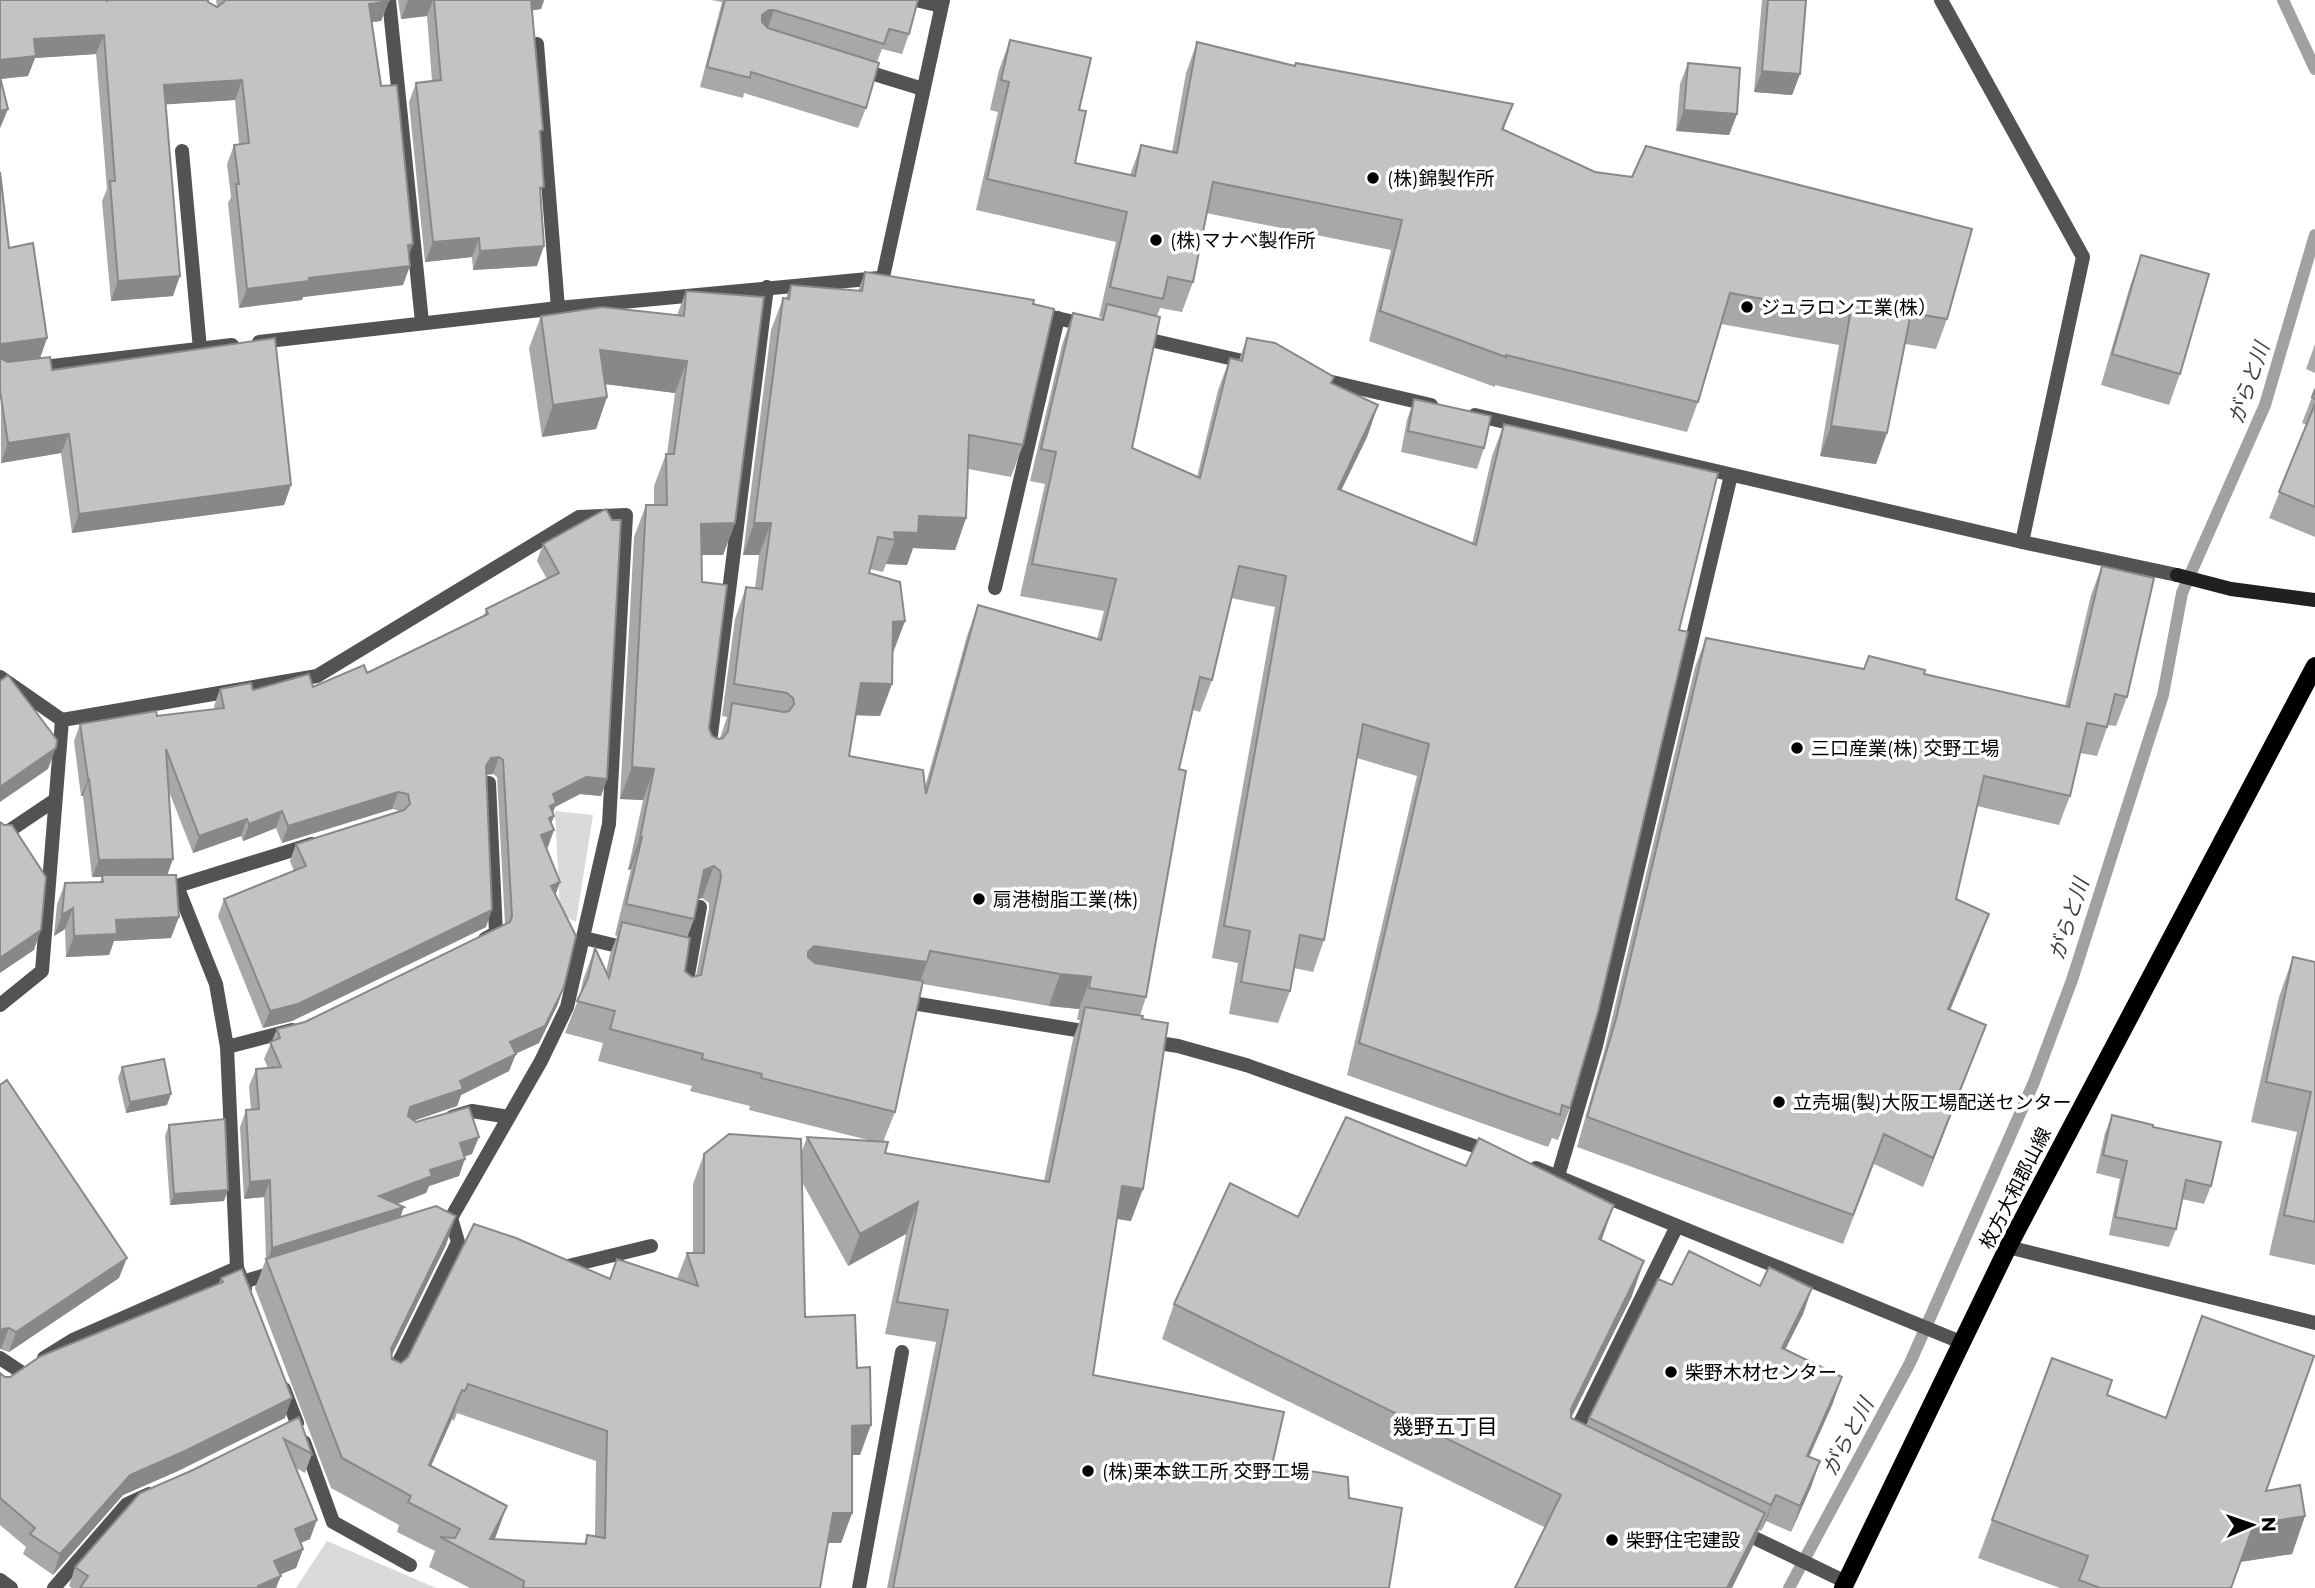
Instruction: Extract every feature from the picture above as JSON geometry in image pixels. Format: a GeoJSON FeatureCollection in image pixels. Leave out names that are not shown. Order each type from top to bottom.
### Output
{"type":"FeatureCollection","features":[{"type":"Feature","properties":{"kind":"main road","name":"枚方大和郡山線"},"geometry":{"type":"LineString","coordinates":[[1844,1585],[2008,1247],[2315,666]]}},
{"type":"Feature","properties":{"kind":"street"},"geometry":{"type":"LineString","coordinates":[[389,0],[422,323]]}},
{"type":"Feature","properties":{"kind":"street"},"geometry":{"type":"LineString","coordinates":[[0,372],[422,323],[767,288],[890,279],[923,89],[942,3],[916,0]]}},
{"type":"Feature","properties":{"kind":"street"},"geometry":{"type":"LineString","coordinates":[[1941,0],[2082,257],[2022,542]]}},
{"type":"Feature","properties":{"kind":"street"},"geometry":{"type":"LineString","coordinates":[[537,44],[558,309]]}},
{"type":"Feature","properties":{"kind":"street"},"geometry":{"type":"LineString","coordinates":[[844,64],[923,89]]}},
{"type":"Feature","properties":{"kind":"street"},"geometry":{"type":"LineString","coordinates":[[182,152],[200,349]]}},
{"type":"Feature","properties":{"kind":"street"},"geometry":{"type":"LineString","coordinates":[[707,761],[719,725],[767,288]]}},
{"type":"Feature","properties":{"kind":"street"},"geometry":{"type":"LineString","coordinates":[[1017,309],[1098,328]]}},
{"type":"Feature","properties":{"kind":"street"},"geometry":{"type":"LineString","coordinates":[[995,589],[1058,318]]}},
{"type":"Feature","properties":{"kind":"street"},"geometry":{"type":"LineString","coordinates":[[1125,334],[1260,365]]}},
{"type":"Feature","properties":{"kind":"street"},"geometry":{"type":"LineString","coordinates":[[1300,375],[2231,589],[2315,600]]}},
{"type":"Feature","properties":{"kind":"street"},"geometry":{"type":"LineString","coordinates":[[1558,1176],[1596,1046],[1731,475]]}},
{"type":"Feature","properties":{"kind":"street"},"geometry":{"type":"LineString","coordinates":[[0,677],[62,720],[317,676],[579,517],[626,516],[609,824],[567,1007],[541,1061],[452,1218],[425,1226]]}},
{"type":"Feature","properties":{"kind":"street"},"geometry":{"type":"LineString","coordinates":[[0,1005],[42,971],[54,887],[55,800],[62,720]]}},
{"type":"Feature","properties":{"kind":"street"},"geometry":{"type":"LineString","coordinates":[[471,946],[496,933],[489,783]]}},
{"type":"Feature","properties":{"kind":"street"},"geometry":{"type":"LineString","coordinates":[[0,837],[55,800]]}},
{"type":"Feature","properties":{"kind":"street"},"geometry":{"type":"LineString","coordinates":[[253,1307],[240,1275],[227,1047],[216,984],[171,886],[331,838]]}},
{"type":"Feature","properties":{"kind":"street"},"geometry":{"type":"LineString","coordinates":[[683,1000],[683,962],[700,907]]}},
{"type":"Feature","properties":{"kind":"street"},"geometry":{"type":"LineString","coordinates":[[584,938],[650,954]]}},
{"type":"Feature","properties":{"kind":"street"},"geometry":{"type":"LineString","coordinates":[[889,999],[1109,1035]]}},
{"type":"Feature","properties":{"kind":"street"},"geometry":{"type":"LineString","coordinates":[[227,1047],[295,1030],[308,1024]]}},
{"type":"Feature","properties":{"kind":"street"},"geometry":{"type":"LineString","coordinates":[[1137,1040],[1178,1046],[1246,1065],[1558,1176],[1963,1343]]}},
{"type":"Feature","properties":{"kind":"street"},"geometry":{"type":"LineString","coordinates":[[435,1123],[472,1111],[509,1117]]}},
{"type":"Feature","properties":{"kind":"street"},"geometry":{"type":"LineString","coordinates":[[389,1383],[465,1244],[452,1218]]}},
{"type":"Feature","properties":{"kind":"street"},"geometry":{"type":"LineString","coordinates":[[1579,1454],[1567,1448],[1678,1226]]}},
{"type":"Feature","properties":{"kind":"street"},"geometry":{"type":"LineString","coordinates":[[548,1271],[651,1246]]}},
{"type":"Feature","properties":{"kind":"street"},"geometry":{"type":"LineString","coordinates":[[2008,1247],[2315,1323]]}},
{"type":"Feature","properties":{"kind":"street"},"geometry":{"type":"LineString","coordinates":[[4,1383],[73,1340],[240,1275],[295,1266]]}},
{"type":"Feature","properties":{"kind":"street"},"geometry":{"type":"LineString","coordinates":[[859,1588],[902,1352]]}},
{"type":"Feature","properties":{"kind":"street"},"geometry":{"type":"LineString","coordinates":[[0,1358],[21,1372]]}},
{"type":"Feature","properties":{"kind":"street"},"geometry":{"type":"LineString","coordinates":[[277,1371],[291,1426],[334,1522],[410,1565]]}},
{"type":"Feature","properties":{"kind":"street"},"geometry":{"type":"LineString","coordinates":[[54,1588],[127,1504],[160,1489]]}},
{"type":"Feature","properties":{"kind":"street"},"geometry":{"type":"LineString","coordinates":[[1725,1524],[1844,1585]]}},
{"type":"Feature","properties":{"kind":"street"},"geometry":{"type":"LineString","coordinates":[[0,1580],[11,1588]]}},
{"type":"Feature","properties":{"kind":"shaded area"},"geometry":{"type":"Polygon","coordinates":[[[555,811],[593,815],[576,922],[560,914],[555,811]]]}},
{"type":"Feature","properties":{"kind":"shaded area"},"geometry":{"type":"Polygon","coordinates":[[[327,1541],[436,1588],[296,1588],[327,1541]]]}},
{"type":"Feature","properties":{"kind":"building"},"geometry":{"type":"Polygon","coordinates":[[[0,0],[208,0],[217,7],[224,0],[389,0],[369,4],[381,86],[397,85],[413,244],[408,245],[410,266],[309,278],[309,281],[247,289],[234,145],[249,143],[242,80],[164,85],[180,276],[118,281],[110,181],[115,181],[104,35],[34,39],[36,56],[0,60],[0,0]]]}},
{"type":"Feature","properties":{"kind":"building"},"geometry":{"type":"Polygon","coordinates":[[[434,0],[531,0],[543,130],[540,131],[544,187],[540,188],[544,246],[480,251],[479,238],[433,242],[416,83],[441,80],[434,0]]]}},
{"type":"Feature","properties":{"kind":"building"},"geometry":{"type":"Polygon","coordinates":[[[725,0],[918,0],[909,34],[889,29],[884,44],[774,10],[762,15],[762,22],[768,28],[879,63],[866,108],[751,72],[750,78],[707,67],[725,0]]]}},
{"type":"Feature","properties":{"kind":"building"},"geometry":{"type":"Polygon","coordinates":[[[1768,0],[1806,0],[1800,74],[1762,71],[1768,0]]]}},
{"type":"Feature","properties":{"kind":"building"},"geometry":{"type":"Polygon","coordinates":[[[1010,40],[1091,58],[1079,110],[1086,111],[1075,163],[1135,176],[1141,145],[1177,153],[1197,42],[1295,66],[1296,63],[1513,104],[1502,129],[1595,172],[1632,177],[1646,146],[1972,229],[1947,319],[1911,313],[1887,433],[1831,426],[1850,315],[1730,293],[1698,402],[1506,357],[1380,311],[1402,220],[1213,182],[1193,282],[1168,277],[1163,299],[1110,287],[1127,212],[987,179],[1009,82],[1001,80],[1010,40]]]}},
{"type":"Feature","properties":{"kind":"building"},"geometry":{"type":"Polygon","coordinates":[[[1688,63],[1740,68],[1737,114],[1684,110],[1688,63]]]}},
{"type":"Feature","properties":{"kind":"building"},"geometry":{"type":"Polygon","coordinates":[[[0,77],[8,109],[0,111],[0,77]]]}},
{"type":"Feature","properties":{"kind":"building"},"geometry":{"type":"Polygon","coordinates":[[[0,172],[9,248],[33,243],[47,338],[2,344],[0,347],[0,172]]]}},
{"type":"Feature","properties":{"kind":"building"},"geometry":{"type":"Polygon","coordinates":[[[2141,255],[2209,274],[2180,374],[2112,354],[2141,255]]]}},
{"type":"Feature","properties":{"kind":"building"},"geometry":{"type":"Polygon","coordinates":[[[865,272],[1034,300],[1033,304],[1054,309],[1023,445],[969,435],[966,518],[919,516],[918,533],[894,532],[895,540],[878,537],[869,573],[900,582],[905,621],[893,622],[892,684],[861,683],[849,756],[923,770],[926,794],[978,605],[1101,640],[1116,579],[1032,564],[1056,452],[1041,449],[1073,313],[1103,320],[1107,304],[1160,317],[1132,448],[1200,478],[1230,358],[1242,361],[1247,338],[1275,343],[1334,377],[1331,383],[1378,405],[1338,489],[1476,545],[1504,424],[1718,473],[1679,630],[1688,632],[1598,1012],[1570,1108],[1562,1105],[1560,1115],[1359,1043],[1429,744],[1363,724],[1324,940],[1300,935],[1290,991],[1241,982],[1250,931],[1224,926],[1286,576],[1239,566],[1212,680],[1200,677],[1179,769],[1186,771],[1146,997],[1089,988],[1091,977],[930,951],[927,962],[814,946],[808,952],[808,957],[815,963],[923,981],[895,1112],[761,1078],[762,1074],[702,1059],[703,1054],[610,1029],[615,1011],[577,1001],[588,978],[595,948],[609,978],[622,922],[690,938],[685,971],[692,977],[701,975],[721,877],[720,871],[714,866],[704,870],[694,919],[626,904],[654,769],[632,767],[646,505],[667,505],[666,454],[674,454],[687,361],[600,350],[607,397],[553,405],[541,316],[602,307],[684,316],[686,291],[764,297],[735,523],[701,524],[702,582],[727,585],[709,728],[712,736],[718,739],[723,738],[728,731],[732,703],[784,712],[789,711],[794,704],[793,698],[787,693],[734,684],[746,587],[762,589],[771,523],[754,523],[783,298],[789,299],[791,285],[862,291],[865,272]]]}},
{"type":"Feature","properties":{"kind":"building"},"geometry":{"type":"Polygon","coordinates":[[[275,338],[291,485],[79,514],[69,434],[8,443],[0,391],[0,358],[8,362],[50,357],[52,370],[275,338]]]}},
{"type":"Feature","properties":{"kind":"building"},"geometry":{"type":"Polygon","coordinates":[[[1414,399],[1491,416],[1484,448],[1408,431],[1414,399]]]}},
{"type":"Feature","properties":{"kind":"building"},"geometry":{"type":"Polygon","coordinates":[[[2315,404],[2315,507],[2279,492],[2315,404]]]}},
{"type":"Feature","properties":{"kind":"building"},"geometry":{"type":"Polygon","coordinates":[[[606,509],[612,520],[621,520],[607,779],[586,777],[553,794],[556,803],[550,806],[554,816],[549,818],[554,830],[541,835],[560,882],[551,886],[576,936],[564,987],[545,1026],[510,1042],[516,1054],[460,1081],[463,1089],[410,1107],[408,1116],[416,1122],[469,1107],[479,1137],[460,1143],[465,1159],[430,1170],[432,1176],[379,1196],[404,1207],[272,1248],[270,1180],[250,1182],[246,1110],[259,1109],[256,1069],[281,1067],[270,1042],[280,1038],[277,1029],[305,1022],[510,922],[512,916],[503,760],[499,757],[491,758],[486,766],[492,910],[298,1004],[270,1011],[224,899],[306,866],[296,844],[404,810],[410,804],[408,794],[398,792],[288,826],[282,811],[249,824],[247,819],[199,836],[166,749],[173,859],[99,860],[80,724],[156,711],[157,716],[224,708],[220,689],[251,683],[253,690],[309,674],[313,687],[364,665],[367,673],[488,614],[486,609],[559,573],[543,544],[606,509]]]}},
{"type":"Feature","properties":{"kind":"building"},"geometry":{"type":"Polygon","coordinates":[[[2102,566],[2154,578],[2127,697],[2115,694],[2107,727],[2087,723],[2070,796],[1984,776],[1956,899],[1989,914],[1948,1009],[1986,1025],[1933,1158],[1884,1134],[1853,1215],[1587,1117],[1616,1019],[1706,638],[1864,669],[1869,656],[1925,670],[1924,674],[2069,707],[2102,566]]]}},
{"type":"Feature","properties":{"kind":"building"},"geometry":{"type":"Polygon","coordinates":[[[8,675],[57,740],[56,748],[0,787],[0,681],[8,675]]]}},
{"type":"Feature","properties":{"kind":"building"},"geometry":{"type":"Polygon","coordinates":[[[0,822],[12,825],[46,877],[41,930],[0,958],[0,822]]]}},
{"type":"Feature","properties":{"kind":"building"},"geometry":{"type":"Polygon","coordinates":[[[102,875],[176,875],[179,917],[116,920],[117,934],[74,936],[73,908],[62,915],[65,883],[103,882],[102,875]]]}},
{"type":"Feature","properties":{"kind":"building"},"geometry":{"type":"Polygon","coordinates":[[[2293,957],[2315,962],[2315,1222],[2284,1215],[2311,1092],[2266,1082],[2293,957]]]}},
{"type":"Feature","properties":{"kind":"building"},"geometry":{"type":"Polygon","coordinates":[[[1085,1007],[1143,1016],[1142,1019],[1168,1023],[1143,1189],[1122,1186],[1093,1375],[1284,1412],[1272,1465],[1348,1477],[1349,1498],[1402,1508],[1389,1588],[893,1588],[948,1310],[897,1302],[918,1202],[860,1234],[807,1137],[888,1142],[885,1153],[1049,1182],[1085,1007]]]}},
{"type":"Feature","properties":{"kind":"building"},"geometry":{"type":"Polygon","coordinates":[[[164,1059],[171,1094],[130,1102],[122,1067],[164,1059]]]}},
{"type":"Feature","properties":{"kind":"building"},"geometry":{"type":"Polygon","coordinates":[[[7,1080],[127,1258],[16,1332],[9,1328],[0,1333],[0,1085],[7,1080]]]}},
{"type":"Feature","properties":{"kind":"building"},"geometry":{"type":"Polygon","coordinates":[[[2112,1115],[2221,1142],[2211,1186],[2186,1180],[2176,1229],[2115,1217],[2127,1161],[2103,1155],[2112,1115]]]}},
{"type":"Feature","properties":{"kind":"building"},"geometry":{"type":"Polygon","coordinates":[[[1346,1117],[1466,1166],[1479,1138],[1614,1205],[1599,1239],[1644,1261],[1571,1409],[1571,1418],[1765,1513],[1727,1588],[1515,1588],[1561,1495],[1174,1304],[1230,1183],[1298,1217],[1346,1117]]]}},
{"type":"Feature","properties":{"kind":"building"},"geometry":{"type":"Polygon","coordinates":[[[225,1119],[228,1190],[174,1194],[169,1125],[225,1119]]]}},
{"type":"Feature","properties":{"kind":"building"},"geometry":{"type":"Polygon","coordinates":[[[729,1134],[801,1139],[805,1317],[855,1315],[857,1368],[870,1367],[871,1425],[852,1426],[852,1513],[833,1513],[820,1588],[523,1588],[524,1581],[440,1537],[455,1538],[460,1529],[408,1502],[411,1496],[342,1458],[266,1259],[436,1206],[456,1216],[391,1349],[392,1359],[401,1363],[408,1357],[474,1224],[516,1238],[610,1279],[617,1259],[698,1286],[687,1253],[704,1253],[704,1154],[729,1134]],[[468,1384],[465,1391],[462,1390],[429,1465],[507,1506],[490,1539],[586,1544],[587,1535],[605,1538],[607,1431],[468,1384]]]}},
{"type":"Feature","properties":{"kind":"building"},"geometry":{"type":"Polygon","coordinates":[[[1689,1251],[1760,1286],[1769,1267],[1812,1288],[1782,1348],[1842,1377],[1807,1456],[1820,1461],[1800,1506],[1776,1495],[1771,1505],[1589,1418],[1658,1279],[1672,1285],[1689,1251]]]}},
{"type":"Feature","properties":{"kind":"building"},"geometry":{"type":"Polygon","coordinates":[[[242,1269],[292,1398],[130,1475],[60,1554],[30,1534],[35,1528],[0,1498],[0,1373],[10,1377],[41,1356],[223,1282],[221,1278],[242,1269]]]}},
{"type":"Feature","properties":{"kind":"building"},"geometry":{"type":"Polygon","coordinates":[[[2202,1316],[2314,1356],[2266,1491],[2300,1485],[2305,1516],[2254,1524],[2231,1588],[2100,1588],[2079,1580],[2088,1556],[1992,1520],[2052,1358],[2112,1380],[2107,1395],[2166,1418],[2202,1316]]]}},
{"type":"Feature","properties":{"kind":"building"},"geometry":{"type":"Polygon","coordinates":[[[299,1417],[312,1454],[284,1439],[317,1520],[295,1529],[303,1549],[274,1561],[281,1576],[258,1586],[259,1588],[80,1588],[88,1576],[75,1567],[140,1493],[193,1470],[299,1417]]]}},
{"type":"Feature","properties":{"kind":"waterway","name":"がらと川"},"geometry":{"type":"LineString","coordinates":[[2283,0],[2315,69]]}},
{"type":"Feature","properties":{"kind":"waterway","name":"がらと川"},"geometry":{"type":"LineString","coordinates":[[1789,1588],[1910,1363],[2034,1082],[2072,980],[2163,695],[2182,593],[2265,405],[2315,235]]}},
{"type":"Feature","properties":{"kind":"place","name":"(株)錦製作所"},"geometry":{"type":"Point","coordinates":[1373,178]}},
{"type":"Feature","properties":{"kind":"place","name":"(株)マナべ製作所"},"geometry":{"type":"Point","coordinates":[1156,240]}},
{"type":"Feature","properties":{"kind":"place","name":"ジュラロン工業(株）"},"geometry":{"type":"Point","coordinates":[1747,307]}},
{"type":"Feature","properties":{"kind":"place","name":"三口産業(株) 交野工場"},"geometry":{"type":"Point","coordinates":[1797,748]}},
{"type":"Feature","properties":{"kind":"place","name":"扇港樹脂工業(株)"},"geometry":{"type":"Point","coordinates":[979,899]}},
{"type":"Feature","properties":{"kind":"place","name":"立売堀(製)大阪工場配送センター"},"geometry":{"type":"Point","coordinates":[1779,1102]}},
{"type":"Feature","properties":{"kind":"place","name":"柴野木材センター"},"geometry":{"type":"Point","coordinates":[1671,1372]}},
{"type":"Feature","properties":{"kind":"place","name":"(株)栗本鉄工所 交野工場"},"geometry":{"type":"Point","coordinates":[1088,1471]}},
{"type":"Feature","properties":{"kind":"place","name":"柴野住宅建設"},"geometry":{"type":"Point","coordinates":[1612,1540]}},
{"type":"Feature","properties":{"kind":"district","name":"幾野五丁目"},"geometry":{"type":"Point","coordinates":[1445,1427]}}]}
